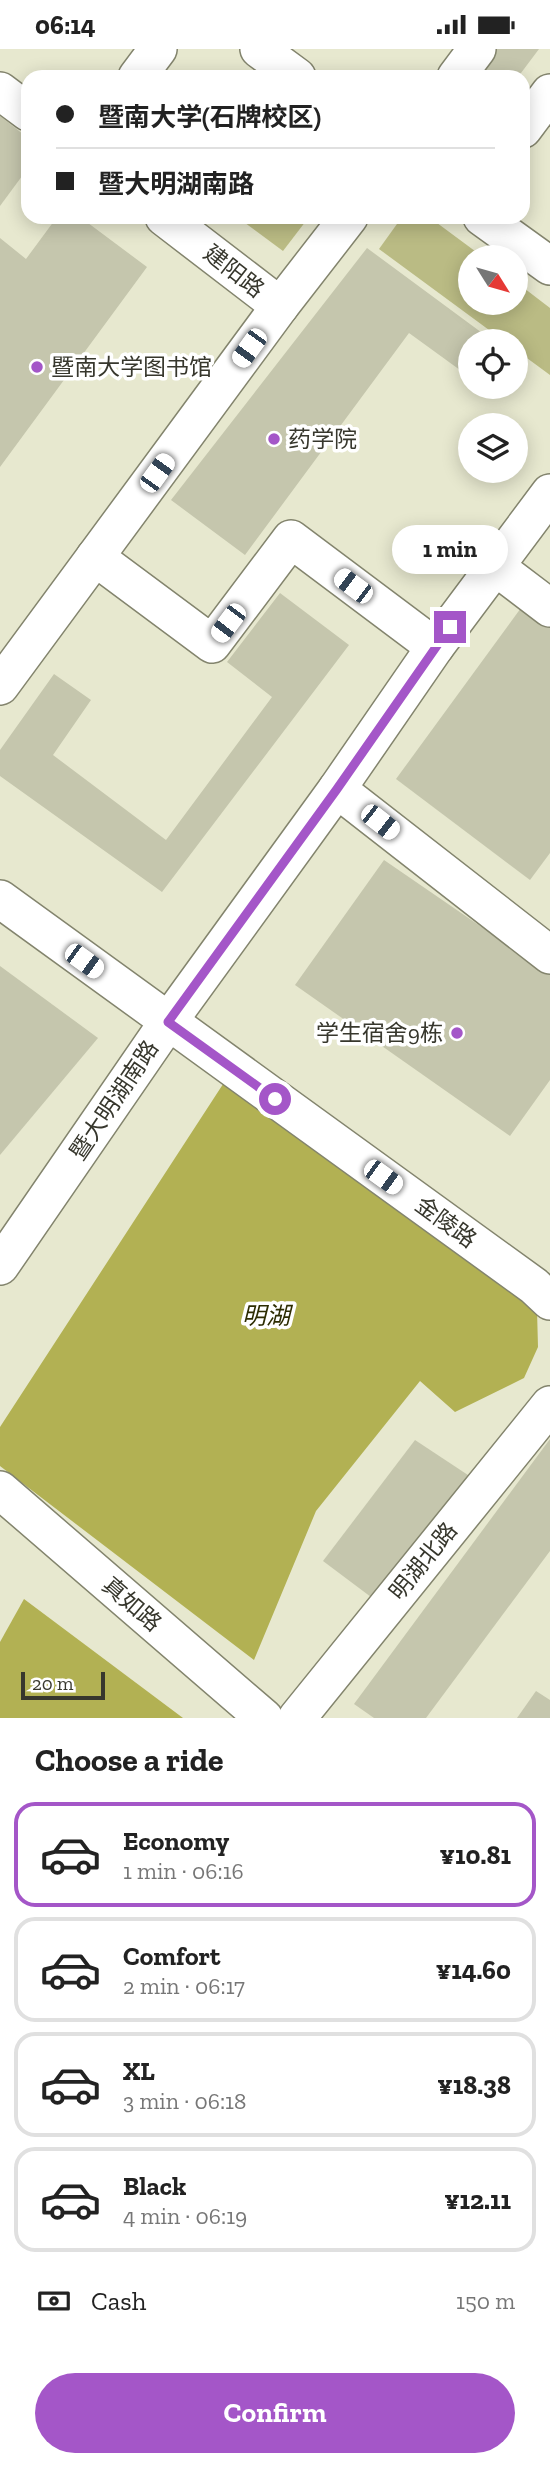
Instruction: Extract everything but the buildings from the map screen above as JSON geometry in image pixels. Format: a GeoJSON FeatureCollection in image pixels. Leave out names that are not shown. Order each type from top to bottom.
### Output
{"type":"FeatureCollection","features":[{"type":"Feature","properties":{"kind":"street"},"geometry":{"type":"LineString","coordinates":[[142,70],[158,49]]}},
{"type":"Feature","properties":{"kind":"street"},"geometry":{"type":"LineString","coordinates":[[259,49],[288,70]]}},
{"type":"Feature","properties":{"kind":"street"},"geometry":{"type":"LineString","coordinates":[[461,70],[477,49]]}},
{"type":"Feature","properties":{"kind":"street"},"geometry":{"type":"LineString","coordinates":[[0,91],[21,107]]}},
{"type":"Feature","properties":{"kind":"street"},"geometry":{"type":"LineString","coordinates":[[530,120],[550,93]]}},
{"type":"Feature","properties":{"kind":"street","name":"建阳路"},"geometry":{"type":"LineString","coordinates":[[173,224],[280,306],[344,224]]}},
{"type":"Feature","properties":{"kind":"street"},"geometry":{"type":"LineString","coordinates":[[492,224],[550,266]]}},
{"type":"Feature","properties":{"kind":"street"},"geometry":{"type":"LineString","coordinates":[[0,686],[280,306]]}},
{"type":"Feature","properties":{"kind":"street","name":"暨大明湖南路"},"geometry":{"type":"LineString","coordinates":[[0,1266],[168,1022],[337,789],[435,647],[550,493]]}},
{"type":"Feature","properties":{"kind":"street"},"geometry":{"type":"LineString","coordinates":[[95,557],[212,643],[291,539],[435,647]]}},
{"type":"Feature","properties":{"kind":"street"},"geometry":{"type":"LineString","coordinates":[[496,567],[550,608]]}},
{"type":"Feature","properties":{"kind":"street"},"geometry":{"type":"LineString","coordinates":[[337,789],[550,955]]}},
{"type":"Feature","properties":{"kind":"street","name":"金陵路"},"geometry":{"type":"LineString","coordinates":[[0,899],[534,1286],[550,1301]]}},
{"type":"Feature","properties":{"kind":"street","name":"明湖北路"},"geometry":{"type":"LineString","coordinates":[[297,1718],[550,1405]]}},
{"type":"Feature","properties":{"kind":"street","name":"真如路"},"geometry":{"type":"LineString","coordinates":[[3,1499],[264,1718]]}},
{"type":"Feature","properties":{"kind":"green space"},"geometry":{"type":"Polygon","coordinates":[[[246,224],[304,224],[283,251],[246,224]]]}},
{"type":"Feature","properties":{"kind":"green space"},"geometry":{"type":"Polygon","coordinates":[[[397,224],[438,224],[467,245],[458,245],[458,307],[379,249],[397,224]]]}},
{"type":"Feature","properties":{"kind":"green space"},"geometry":{"type":"Polygon","coordinates":[[[528,291],[550,308],[550,375],[528,359],[528,329],[488,329],[469,315],[528,315],[528,291]]]}},
{"type":"Feature","properties":{"kind":"water","name":"明湖"},"geometry":{"type":"Polygon","coordinates":[[[227,1078],[537,1310],[538,1347],[524,1378],[455,1412],[420,1381],[316,1511],[254,1660],[0,1466],[0,1427],[227,1078]]]}},
{"type":"Feature","properties":{"kind":"water"},"geometry":{"type":"Polygon","coordinates":[[[24,1599],[183,1718],[0,1718],[0,1642],[24,1599]]]}},
{"type":"Feature","properties":{"kind":"place","name":"暨南大学图书馆"},"geometry":{"type":"Point","coordinates":[37,367]}},
{"type":"Feature","properties":{"kind":"place","name":"药学院"},"geometry":{"type":"Point","coordinates":[274,439]}},
{"type":"Feature","properties":{"kind":"place","name":"学生宿舍9栋"},"geometry":{"type":"Point","coordinates":[457,1033]}},
{"type":"Feature","properties":{"kind":"route"},"geometry":{"type":"LineString","coordinates":[[275,1099],[168,1022],[337,789],[450,627]]}}]}
